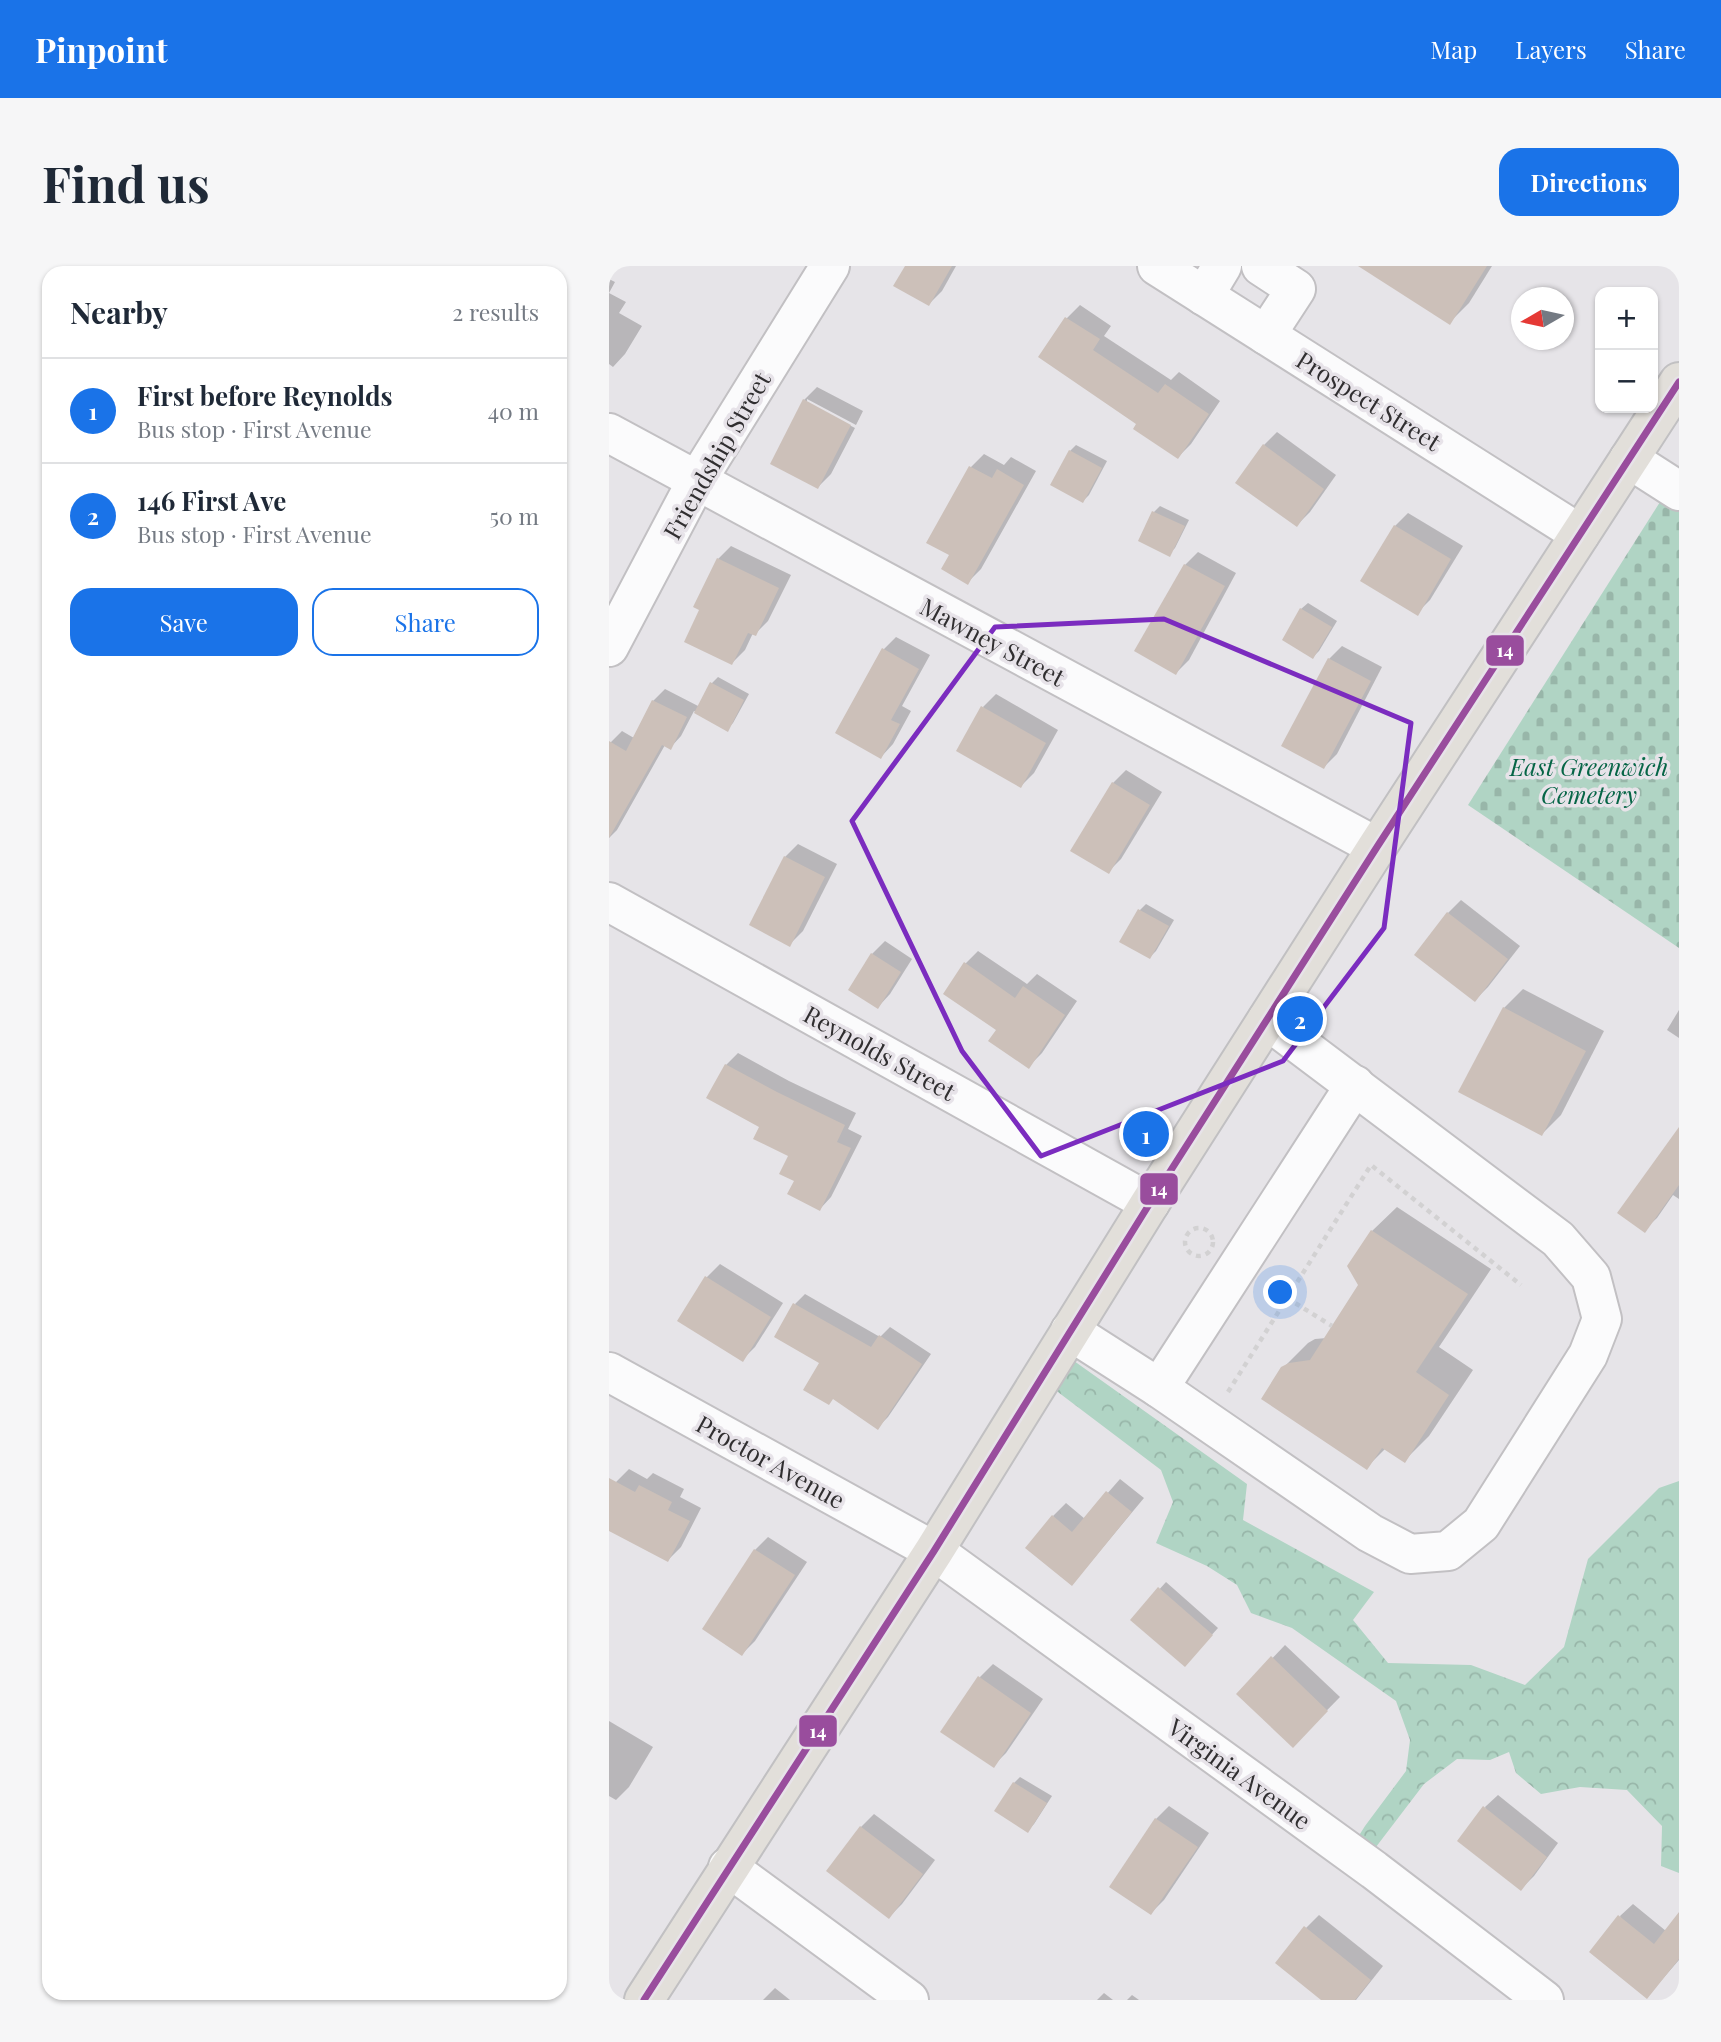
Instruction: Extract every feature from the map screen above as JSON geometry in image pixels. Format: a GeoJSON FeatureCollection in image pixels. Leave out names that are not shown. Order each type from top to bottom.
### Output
{"type":"FeatureCollection","features":[{"type":"Feature","properties":{"kind":"main road"},"geometry":{"type":"LineString","coordinates":[[644,2000],[934,1551],[1150,1203],[1377,847],[1679,382]]}},
{"type":"Feature","properties":{"kind":"street","name":"Friendship Street"},"geometry":{"type":"LineString","coordinates":[[609,647],[696,482],[830,266]]}},
{"type":"Feature","properties":{"kind":"street","name":"Prospect Street"},"geometry":{"type":"LineString","coordinates":[[1157,266],[1213,281],[1266,335],[1580,534]]}},
{"type":"Feature","properties":{"kind":"street"},"geometry":{"type":"LineString","coordinates":[[1261,266],[1296,289],[1266,335]]}},
{"type":"Feature","properties":{"kind":"street","name":"Mawney Street"},"geometry":{"type":"LineString","coordinates":[[609,433],[1377,847]]}},
{"type":"Feature","properties":{"kind":"street"},"geometry":{"type":"LineString","coordinates":[[1629,459],[1679,491]]}},
{"type":"Feature","properties":{"kind":"street","name":"Reynolds Street"},"geometry":{"type":"LineString","coordinates":[[609,902],[1150,1203]]}},
{"type":"Feature","properties":{"kind":"street"},"geometry":{"type":"LineString","coordinates":[[1070,1331],[1159,1388],[1370,1533],[1410,1553],[1448,1551],[1481,1524],[1588,1355],[1602,1319],[1591,1277],[1558,1239],[1267,1020]]}},
{"type":"Feature","properties":{"kind":"street"},"geometry":{"type":"LineString","coordinates":[[1159,1388],[1355,1085]]}},
{"type":"Feature","properties":{"kind":"street","name":"Proctor Avenue"},"geometry":{"type":"LineString","coordinates":[[609,1372],[934,1551]]}},
{"type":"Feature","properties":{"kind":"street","name":"Virginia Avenue"},"geometry":{"type":"LineString","coordinates":[[934,1551],[1374,1870],[1543,2000]]}},
{"type":"Feature","properties":{"kind":"street"},"geometry":{"type":"LineString","coordinates":[[728,1867],[909,2000]]}},
{"type":"Feature","properties":{"kind":"path"},"geometry":{"type":"LineString","coordinates":[[1222,1401],[1371,1165],[1521,1285]]}},
{"type":"Feature","properties":{"kind":"path"},"geometry":{"type":"LineString","coordinates":[[1196,1227],[1207,1229],[1214,1238],[1212,1249],[1199,1256],[1192,1253],[1186,1248],[1187,1233],[1196,1227]]}},
{"type":"Feature","properties":{"kind":"path"},"geometry":{"type":"LineString","coordinates":[[1287,1298],[1332,1326]]}},
{"type":"Feature","properties":{"kind":"highlighted area"},"geometry":{"type":"Polygon","coordinates":[[[1164,619],[1411,723],[1384,928],[1283,1061],[1041,1156],[962,1051],[852,821],[995,627],[1164,619]]]}},
{"type":"Feature","properties":{"kind":"green space","name":"East Greenwich Cemetery"},"geometry":{"type":"Polygon","coordinates":[[[1679,472],[1679,948],[1468,805],[1679,472]]]}},
{"type":"Feature","properties":{"kind":"green space"},"geometry":{"type":"Polygon","coordinates":[[[1060,1351],[1247,1484],[1243,1520],[1374,1592],[1353,1620],[1388,1663],[1471,1665],[1525,1685],[1564,1647],[1588,1559],[1659,1488],[1679,1481],[1679,1873],[1661,1866],[1662,1826],[1627,1790],[1580,1787],[1541,1794],[1516,1773],[1509,1752],[1490,1760],[1457,1759],[1424,1784],[1363,1864],[1348,1853],[1406,1771],[1410,1740],[1396,1701],[1292,1628],[1251,1613],[1237,1585],[1207,1566],[1156,1543],[1173,1502],[1161,1470],[1042,1380],[1060,1351]]]}},
{"type":"Feature","properties":{"kind":"building"},"geometry":{"type":"Polygon","coordinates":[[[905,266],[952,266],[929,306],[893,286],[905,266]]]}},
{"type":"Feature","properties":{"kind":"building"},"geometry":{"type":"Polygon","coordinates":[[[1358,266],[1487,266],[1450,325],[1358,266]]]}},
{"type":"Feature","properties":{"kind":"building"},"geometry":{"type":"Polygon","coordinates":[[[1065,317],[1100,339],[1093,350],[1158,393],[1165,384],[1209,414],[1178,459],[1133,429],[1136,424],[1038,357],[1065,317]]]}},
{"type":"Feature","properties":{"kind":"building"},"geometry":{"type":"Polygon","coordinates":[[[803,399],[851,425],[818,489],[770,464],[803,399]]]}},
{"type":"Feature","properties":{"kind":"building"},"geometry":{"type":"Polygon","coordinates":[[[1263,444],[1324,489],[1297,527],[1235,483],[1263,444]]]}},
{"type":"Feature","properties":{"kind":"building"},"geometry":{"type":"Polygon","coordinates":[[[1069,450],[1102,468],[1083,503],[1050,485],[1069,450]]]}},
{"type":"Feature","properties":{"kind":"building"},"geometry":{"type":"Polygon","coordinates":[[[969,466],[992,478],[997,469],[1024,485],[968,585],[941,569],[949,555],[926,543],[969,466]]]}},
{"type":"Feature","properties":{"kind":"building"},"geometry":{"type":"Polygon","coordinates":[[[1152,511],[1185,526],[1170,557],[1138,541],[1152,511]]]}},
{"type":"Feature","properties":{"kind":"building"},"geometry":{"type":"Polygon","coordinates":[[[1394,525],[1451,559],[1418,616],[1360,581],[1394,525]]]}},
{"type":"Feature","properties":{"kind":"building"},"geometry":{"type":"Polygon","coordinates":[[[717,558],[779,588],[756,636],[748,633],[732,665],[684,642],[699,610],[693,607],[717,558]]]}},
{"type":"Feature","properties":{"kind":"building"},"geometry":{"type":"Polygon","coordinates":[[[1184,564],[1225,586],[1176,675],[1134,651],[1184,564]]]}},
{"type":"Feature","properties":{"kind":"building"},"geometry":{"type":"Polygon","coordinates":[[[1300,608],[1332,627],[1313,659],[1282,640],[1300,608]]]}},
{"type":"Feature","properties":{"kind":"building"},"geometry":{"type":"Polygon","coordinates":[[[882,648],[919,669],[891,720],[900,724],[881,759],[835,733],[882,648]]]}},
{"type":"Feature","properties":{"kind":"building"},"geometry":{"type":"Polygon","coordinates":[[[1328,658],[1371,681],[1324,769],[1281,746],[1328,658]]]}},
{"type":"Feature","properties":{"kind":"building"},"geometry":{"type":"Polygon","coordinates":[[[710,682],[744,700],[728,732],[694,713],[710,682]]]}},
{"type":"Feature","properties":{"kind":"building"},"geometry":{"type":"Polygon","coordinates":[[[652,700],[687,717],[671,750],[662,745],[609,838],[609,741],[626,751],[652,700]]]}},
{"type":"Feature","properties":{"kind":"building"},"geometry":{"type":"Polygon","coordinates":[[[981,706],[1046,743],[1021,788],[956,751],[981,706]]]}},
{"type":"Feature","properties":{"kind":"building"},"geometry":{"type":"Polygon","coordinates":[[[1112,782],[1150,805],[1109,874],[1070,851],[1112,782]]]}},
{"type":"Feature","properties":{"kind":"building"},"geometry":{"type":"Polygon","coordinates":[[[784,856],[825,877],[790,947],[749,925],[784,856]]]}},
{"type":"Feature","properties":{"kind":"building"},"geometry":{"type":"Polygon","coordinates":[[[1138,909],[1169,926],[1150,959],[1119,942],[1138,909]]]}},
{"type":"Feature","properties":{"kind":"building"},"geometry":{"type":"Polygon","coordinates":[[[1447,912],[1508,959],[1475,1002],[1414,955],[1447,912]]]}},
{"type":"Feature","properties":{"kind":"building"},"geometry":{"type":"Polygon","coordinates":[[[871,953],[901,972],[878,1009],[848,990],[871,953]]]}},
{"type":"Feature","properties":{"kind":"building"},"geometry":{"type":"Polygon","coordinates":[[[964,962],[1015,998],[1023,986],[1065,1015],[1029,1069],[988,1041],[996,1030],[943,994],[964,962]]]}},
{"type":"Feature","properties":{"kind":"building"},"geometry":{"type":"Polygon","coordinates":[[[1503,1007],[1586,1051],[1542,1136],[1458,1092],[1503,1007]]]}},
{"type":"Feature","properties":{"kind":"building"},"geometry":{"type":"Polygon","coordinates":[[[725,1064],[845,1125],[837,1142],[851,1148],[820,1211],[787,1194],[794,1181],[779,1174],[788,1156],[753,1139],[759,1127],[706,1098],[725,1064]]]}},
{"type":"Feature","properties":{"kind":"building"},"geometry":{"type":"Polygon","coordinates":[[[1679,1127],[1679,1185],[1645,1233],[1617,1213],[1679,1127]]]}},
{"type":"Feature","properties":{"kind":"building"},"geometry":{"type":"Polygon","coordinates":[[[1371,1230],[1468,1294],[1416,1372],[1449,1395],[1405,1463],[1382,1448],[1367,1470],[1261,1399],[1281,1367],[1310,1360],[1358,1285],[1347,1266],[1371,1230]]]}},
{"type":"Feature","properties":{"kind":"building"},"geometry":{"type":"Polygon","coordinates":[[[705,1276],[771,1317],[743,1362],[677,1321],[705,1276]]]}},
{"type":"Feature","properties":{"kind":"building"},"geometry":{"type":"Polygon","coordinates":[[[793,1303],[871,1347],[879,1335],[922,1364],[878,1430],[833,1399],[829,1405],[803,1390],[819,1363],[774,1337],[793,1303]]]}},
{"type":"Feature","properties":{"kind":"building"},"geometry":{"type":"Polygon","coordinates":[[[609,1478],[635,1492],[639,1485],[672,1502],[668,1510],[690,1521],[668,1562],[609,1531],[609,1478]]]}},
{"type":"Feature","properties":{"kind":"building"},"geometry":{"type":"Polygon","coordinates":[[[1106,1491],[1132,1512],[1072,1586],[1025,1548],[1052,1515],[1072,1532],[1106,1491]]]}},
{"type":"Feature","properties":{"kind":"building"},"geometry":{"type":"Polygon","coordinates":[[[754,1549],[795,1575],[742,1656],[702,1629],[754,1549]]]}},
{"type":"Feature","properties":{"kind":"building"},"geometry":{"type":"Polygon","coordinates":[[[1158,1587],[1213,1635],[1185,1667],[1130,1620],[1158,1587]]]}},
{"type":"Feature","properties":{"kind":"building"},"geometry":{"type":"Polygon","coordinates":[[[1271,1656],[1328,1711],[1293,1748],[1236,1694],[1271,1656]]]}},
{"type":"Feature","properties":{"kind":"building"},"geometry":{"type":"Polygon","coordinates":[[[978,1676],[1031,1713],[994,1768],[940,1732],[978,1676]]]}},
{"type":"Feature","properties":{"kind":"building"},"geometry":{"type":"Polygon","coordinates":[[[1013,1782],[1047,1803],[1028,1833],[994,1811],[1013,1782]]]}},
{"type":"Feature","properties":{"kind":"building"},"geometry":{"type":"Polygon","coordinates":[[[1483,1806],[1547,1857],[1521,1891],[1457,1841],[1483,1806]]]}},
{"type":"Feature","properties":{"kind":"building"},"geometry":{"type":"Polygon","coordinates":[[[1155,1818],[1198,1847],[1151,1915],[1109,1887],[1155,1818]]]}},
{"type":"Feature","properties":{"kind":"building"},"geometry":{"type":"Polygon","coordinates":[[[860,1826],[923,1874],[889,1919],[826,1871],[860,1826]]]}},
{"type":"Feature","properties":{"kind":"building"},"geometry":{"type":"Polygon","coordinates":[[[1679,1912],[1679,1959],[1647,1999],[1589,1952],[1618,1915],[1654,1944],[1679,1912]]]}},
{"type":"Feature","properties":{"kind":"building"},"geometry":{"type":"Polygon","coordinates":[[[1304,1926],[1371,1980],[1355,2000],[1321,2000],[1275,1963],[1304,1926]]]}},
{"type":"Feature","properties":{"kind":"transit line","name":"14"},"geometry":{"type":"LineString","coordinates":[[644,2000],[934,1551],[1150,1203],[1377,847],[1679,382]]}},
{"type":"Feature","properties":{"kind":"place","name":"146 First Ave"},"geometry":{"type":"Point","coordinates":[1300,1019]}},
{"type":"Feature","properties":{"kind":"place","name":"First before Reynolds"},"geometry":{"type":"Point","coordinates":[1146,1134]}}]}
